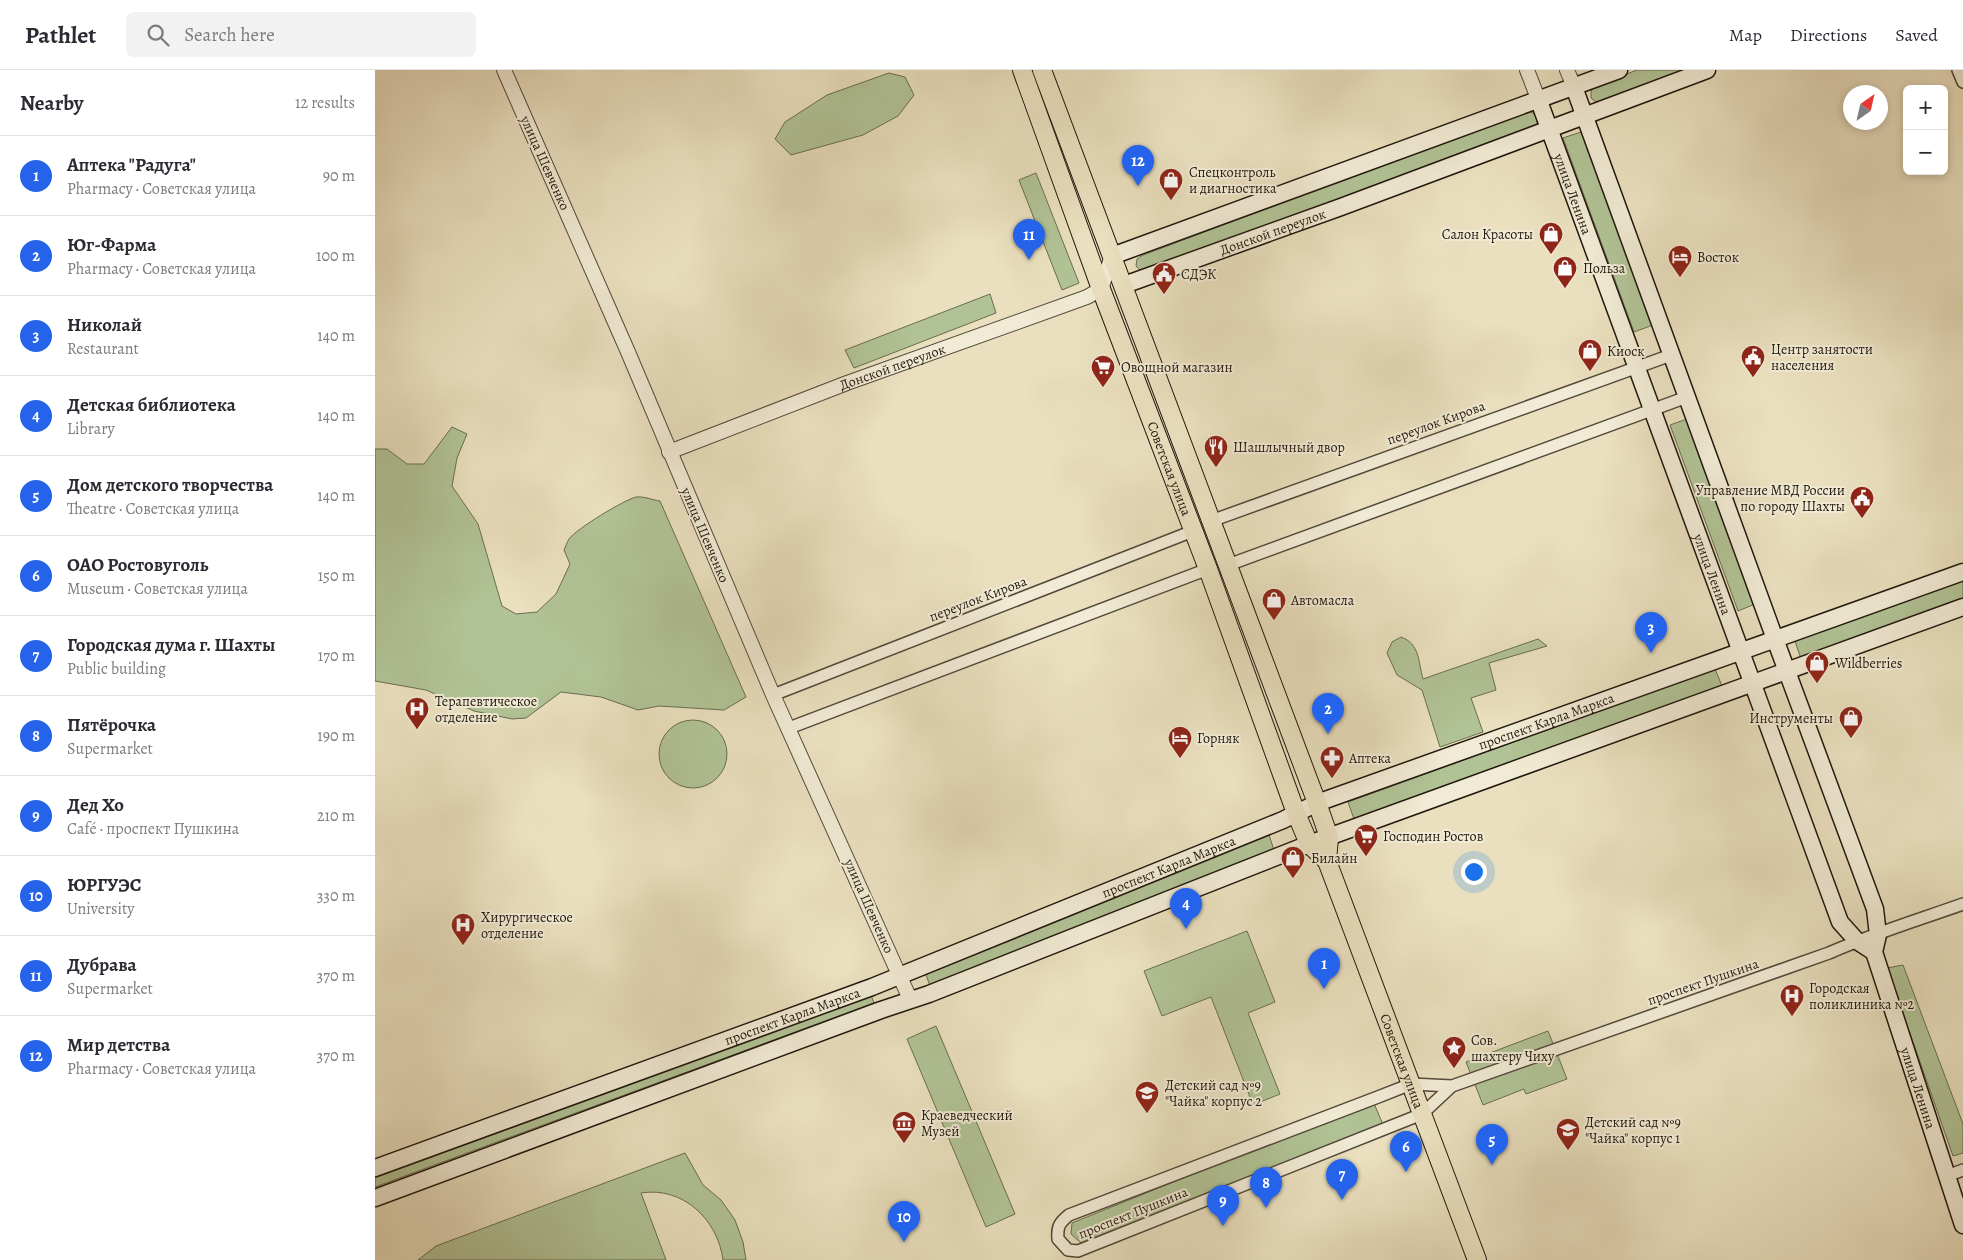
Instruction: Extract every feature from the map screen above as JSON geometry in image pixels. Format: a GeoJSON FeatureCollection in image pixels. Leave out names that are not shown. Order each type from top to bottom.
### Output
{"type":"FeatureCollection","features":[{"type":"Feature","properties":{"kind":"main road","name":"Советская улица"},"geometry":{"type":"LineString","coordinates":[[1021,70],[1101,288],[1208,569],[1296,813],[1309,844],[1327,861]]}},
{"type":"Feature","properties":{"kind":"main road","name":"Советская улица"},"geometry":{"type":"LineString","coordinates":[[1042,70],[1317,803],[1329,837],[1327,861],[1477,1260]]}},
{"type":"Feature","properties":{"kind":"main road"},"geometry":{"type":"LineString","coordinates":[[1112,256],[1619,70]]}},
{"type":"Feature","properties":{"kind":"main road","name":"Донской переулок"},"geometry":{"type":"LineString","coordinates":[[1101,288],[1123,285],[1550,130],[1707,70]]}},
{"type":"Feature","properties":{"kind":"main road"},"geometry":{"type":"LineString","coordinates":[[1574,87],[1875,909],[1878,935],[1874,952]]}},
{"type":"Feature","properties":{"kind":"main road","name":"улица Ленина"},"geometry":{"type":"LineString","coordinates":[[1539,100],[1840,922],[1857,941],[1874,952],[1963,1225]]}},
{"type":"Feature","properties":{"kind":"main road","name":"проспект Карла Маркса"},"geometry":{"type":"LineString","coordinates":[[375,1168],[899,976],[1317,803],[1963,572]]}},
{"type":"Feature","properties":{"kind":"main road","name":"проспект Карла Маркса"},"geometry":{"type":"LineString","coordinates":[[375,1198],[910,999],[929,994],[1309,844],[1751,682],[1963,607]]}},
{"type":"Feature","properties":{"kind":"street","name":"улица Шевченко"},"geometry":{"type":"LineString","coordinates":[[504,70],[624,342],[773,695],[910,999]]}},
{"type":"Feature","properties":{"kind":"street","name":"улица Ленина"},"geometry":{"type":"LineString","coordinates":[[1527,70],[1539,100]]}},
{"type":"Feature","properties":{"kind":"street"},"geometry":{"type":"LineString","coordinates":[[1567,70],[1574,87]]}},
{"type":"Feature","properties":{"kind":"street"},"geometry":{"type":"LineString","coordinates":[[1958,70],[1963,82]]}},
{"type":"Feature","properties":{"kind":"street"},"geometry":{"type":"LineString","coordinates":[[1101,288],[1112,256]]}},
{"type":"Feature","properties":{"kind":"street","name":"Донской переулок"},"geometry":{"type":"LineString","coordinates":[[669,452],[847,383],[1087,296],[1101,288]]}},
{"type":"Feature","properties":{"kind":"street","name":"переулок Кирова"},"geometry":{"type":"LineString","coordinates":[[1211,521],[1636,366],[1671,355]]}},
{"type":"Feature","properties":{"kind":"street"},"geometry":{"type":"LineString","coordinates":[[1228,564],[1687,397]]}},
{"type":"Feature","properties":{"kind":"street","name":"переулок Кирова"},"geometry":{"type":"LineString","coordinates":[[773,695],[1193,531]]}},
{"type":"Feature","properties":{"kind":"street"},"geometry":{"type":"LineString","coordinates":[[789,728],[1208,569]]}},
{"type":"Feature","properties":{"kind":"street","name":"проспект Пушкина"},"geometry":{"type":"LineString","coordinates":[[1452,1086],[1422,1114],[1079,1251],[1068,1250],[1058,1239],[1057,1228],[1069,1215],[1411,1084],[1452,1086],[1963,904]]}},
{"type":"Feature","properties":{"kind":"street"},"geometry":{"type":"LineString","coordinates":[[1947,1176],[1963,1170]]}},
{"type":"Feature","properties":{"kind":"green space"},"geometry":{"type":"Polygon","coordinates":[[[1637,70],[1695,70],[1603,103],[1596,102],[1591,98],[1591,91],[1596,86],[1637,70]]]}},
{"type":"Feature","properties":{"kind":"green space"},"geometry":{"type":"Polygon","coordinates":[[[889,73],[905,77],[914,95],[898,116],[863,135],[791,155],[775,139],[785,122],[827,95],[889,73]]]}},
{"type":"Feature","properties":{"kind":"green space"},"geometry":{"type":"Polygon","coordinates":[[[1524,112],[1531,112],[1537,116],[1537,124],[1530,131],[1146,271],[1140,270],[1136,266],[1137,259],[1143,255],[1524,112]]]}},
{"type":"Feature","properties":{"kind":"green space"},"geometry":{"type":"Polygon","coordinates":[[[1584,131],[1653,325],[1634,332],[1563,138],[1584,131]]]}},
{"type":"Feature","properties":{"kind":"green space"},"geometry":{"type":"Polygon","coordinates":[[[1036,173],[1079,283],[1062,290],[1019,180],[1036,173]]]}},
{"type":"Feature","properties":{"kind":"green space"},"geometry":{"type":"Polygon","coordinates":[[[990,294],[996,313],[854,368],[845,350],[990,294]]]}},
{"type":"Feature","properties":{"kind":"green space"},"geometry":{"type":"Polygon","coordinates":[[[1687,419],[1755,604],[1738,611],[1670,425],[1687,419]]]}},
{"type":"Feature","properties":{"kind":"green space"},"geometry":{"type":"Polygon","coordinates":[[[452,427],[467,434],[457,458],[452,486],[478,524],[502,606],[516,614],[537,612],[556,594],[570,564],[564,550],[573,534],[601,515],[630,499],[639,497],[660,501],[746,697],[724,710],[659,706],[638,710],[601,697],[561,692],[526,718],[512,719],[474,711],[426,690],[375,681],[375,449],[387,449],[407,464],[424,464],[452,427]]]}},
{"type":"Feature","properties":{"kind":"green space"},"geometry":{"type":"Polygon","coordinates":[[[1963,577],[1963,603],[1801,659],[1794,638],[1963,577]]]}},
{"type":"Feature","properties":{"kind":"green space"},"geometry":{"type":"Polygon","coordinates":[[[1401,637],[1412,644],[1415,649],[1423,679],[1538,639],[1547,646],[1489,663],[1496,690],[1471,698],[1483,732],[1440,747],[1422,690],[1397,675],[1387,653],[1392,642],[1401,637]]]}},
{"type":"Feature","properties":{"kind":"green space"},"geometry":{"type":"Polygon","coordinates":[[[1715,669],[1722,686],[1354,819],[1348,802],[1715,669]]]}},
{"type":"Feature","properties":{"kind":"green space"},"geometry":{"type":"Polygon","coordinates":[[[693,720],[706,723],[717,730],[724,741],[727,754],[724,767],[717,778],[706,785],[693,788],[680,785],[669,778],[662,767],[659,754],[662,741],[669,730],[680,723],[693,720]]]}},
{"type":"Feature","properties":{"kind":"green space"},"geometry":{"type":"Polygon","coordinates":[[[1269,835],[1274,850],[930,986],[925,972],[1269,835]]]}},
{"type":"Feature","properties":{"kind":"green space"},"geometry":{"type":"Polygon","coordinates":[[[1247,931],[1275,1002],[1248,1013],[1280,1094],[1253,1105],[1211,997],[1162,1016],[1144,971],[1247,931]]]}},
{"type":"Feature","properties":{"kind":"green space"},"geometry":{"type":"Polygon","coordinates":[[[1903,965],[1963,1124],[1963,1153],[1953,1156],[1887,968],[1903,965]]]}},
{"type":"Feature","properties":{"kind":"green space"},"geometry":{"type":"Polygon","coordinates":[[[871,995],[874,1003],[375,1187],[375,1178],[871,995]]]}},
{"type":"Feature","properties":{"kind":"green space"},"geometry":{"type":"Polygon","coordinates":[[[936,1026],[1015,1214],[986,1227],[907,1039],[936,1026]]]}},
{"type":"Feature","properties":{"kind":"green space"},"geometry":{"type":"Polygon","coordinates":[[[1548,1031],[1567,1079],[1526,1094],[1524,1089],[1483,1105],[1466,1062],[1548,1031]]]}},
{"type":"Feature","properties":{"kind":"green space"},"geometry":{"type":"Polygon","coordinates":[[[1373,1101],[1384,1127],[1081,1243],[1071,1234],[1072,1223],[1373,1101]]]}},
{"type":"Feature","properties":{"kind":"green space"},"geometry":{"type":"Polygon","coordinates":[[[685,1153],[703,1185],[721,1200],[735,1220],[743,1242],[746,1260],[723,1260],[720,1245],[706,1219],[684,1201],[671,1195],[656,1192],[641,1193],[666,1260],[418,1260],[436,1246],[685,1153]]]}},
{"type":"Feature","properties":{"kind":"place","name":"Мир детства"},"geometry":{"type":"Point","coordinates":[1138,186]}},
{"type":"Feature","properties":{"kind":"place","name":"Спецконтроль и диагностика"},"geometry":{"type":"Point","coordinates":[1171,201]}},
{"type":"Feature","properties":{"kind":"place","name":"Салон Красоты"},"geometry":{"type":"Point","coordinates":[1551,255]}},
{"type":"Feature","properties":{"kind":"place","name":"Дубрава"},"geometry":{"type":"Point","coordinates":[1029,260]}},
{"type":"Feature","properties":{"kind":"place","name":"Восток"},"geometry":{"type":"Point","coordinates":[1680,278]}},
{"type":"Feature","properties":{"kind":"place","name":"Польза"},"geometry":{"type":"Point","coordinates":[1565,289]}},
{"type":"Feature","properties":{"kind":"place","name":"СДЭК"},"geometry":{"type":"Point","coordinates":[1164,295]}},
{"type":"Feature","properties":{"kind":"place","name":"Киоск"},"geometry":{"type":"Point","coordinates":[1590,372]}},
{"type":"Feature","properties":{"kind":"place","name":"Центр занятости населения"},"geometry":{"type":"Point","coordinates":[1753,378]}},
{"type":"Feature","properties":{"kind":"place","name":"Овощной магазин"},"geometry":{"type":"Point","coordinates":[1103,388]}},
{"type":"Feature","properties":{"kind":"place","name":"Шашлычный двор"},"geometry":{"type":"Point","coordinates":[1216,468]}},
{"type":"Feature","properties":{"kind":"place","name":"Управление МВД России по городу Шахты"},"geometry":{"type":"Point","coordinates":[1862,519]}},
{"type":"Feature","properties":{"kind":"place","name":"Автомасла"},"geometry":{"type":"Point","coordinates":[1274,621]}},
{"type":"Feature","properties":{"kind":"place","name":"Николай"},"geometry":{"type":"Point","coordinates":[1651,653]}},
{"type":"Feature","properties":{"kind":"place","name":"Wildberries"},"geometry":{"type":"Point","coordinates":[1817,684]}},
{"type":"Feature","properties":{"kind":"place","name":"Терапевтическое отделение"},"geometry":{"type":"Point","coordinates":[417,730]}},
{"type":"Feature","properties":{"kind":"place","name":"Юг-Фарма"},"geometry":{"type":"Point","coordinates":[1328,734]}},
{"type":"Feature","properties":{"kind":"place","name":"Инструменты"},"geometry":{"type":"Point","coordinates":[1851,739]}},
{"type":"Feature","properties":{"kind":"place","name":"Горняк"},"geometry":{"type":"Point","coordinates":[1180,759]}},
{"type":"Feature","properties":{"kind":"place","name":"Аптека"},"geometry":{"type":"Point","coordinates":[1332,779]}},
{"type":"Feature","properties":{"kind":"place","name":"Господин Ростов"},"geometry":{"type":"Point","coordinates":[1366,857]}},
{"type":"Feature","properties":{"kind":"place","name":"Билайн"},"geometry":{"type":"Point","coordinates":[1293,879]}},
{"type":"Feature","properties":{"kind":"place","name":"Детская библиотека"},"geometry":{"type":"Point","coordinates":[1186,929]}},
{"type":"Feature","properties":{"kind":"place","name":"Хирургическое отделение"},"geometry":{"type":"Point","coordinates":[463,946]}},
{"type":"Feature","properties":{"kind":"place","name":"Аптека \"Радуга\""},"geometry":{"type":"Point","coordinates":[1324,989]}},
{"type":"Feature","properties":{"kind":"place","name":"Городская поликлиника №2"},"geometry":{"type":"Point","coordinates":[1792,1017]}},
{"type":"Feature","properties":{"kind":"place","name":"Сов. шахтеру Чиху"},"geometry":{"type":"Point","coordinates":[1454,1069]}},
{"type":"Feature","properties":{"kind":"place","name":"Детский сад №9 \"Чайка\" корпус 2"},"geometry":{"type":"Point","coordinates":[1147,1114]}},
{"type":"Feature","properties":{"kind":"place","name":"Краеведческий Музей"},"geometry":{"type":"Point","coordinates":[904,1144]}},
{"type":"Feature","properties":{"kind":"place","name":"Детский сад №9 \"Чайка\" корпус 1"},"geometry":{"type":"Point","coordinates":[1568,1151]}},
{"type":"Feature","properties":{"kind":"place","name":"Дом детского творчества"},"geometry":{"type":"Point","coordinates":[1492,1165]}},
{"type":"Feature","properties":{"kind":"place","name":"ОАО Ростовуголь"},"geometry":{"type":"Point","coordinates":[1406,1172]}},
{"type":"Feature","properties":{"kind":"place","name":"Городская дума г. Шахты"},"geometry":{"type":"Point","coordinates":[1342,1200]}},
{"type":"Feature","properties":{"kind":"place","name":"Пятёрочка"},"geometry":{"type":"Point","coordinates":[1266,1208]}},
{"type":"Feature","properties":{"kind":"place","name":"Дед Хо"},"geometry":{"type":"Point","coordinates":[1223,1226]}},
{"type":"Feature","properties":{"kind":"place","name":"ЮРГУЭС"},"geometry":{"type":"Point","coordinates":[904,1242]}}]}
